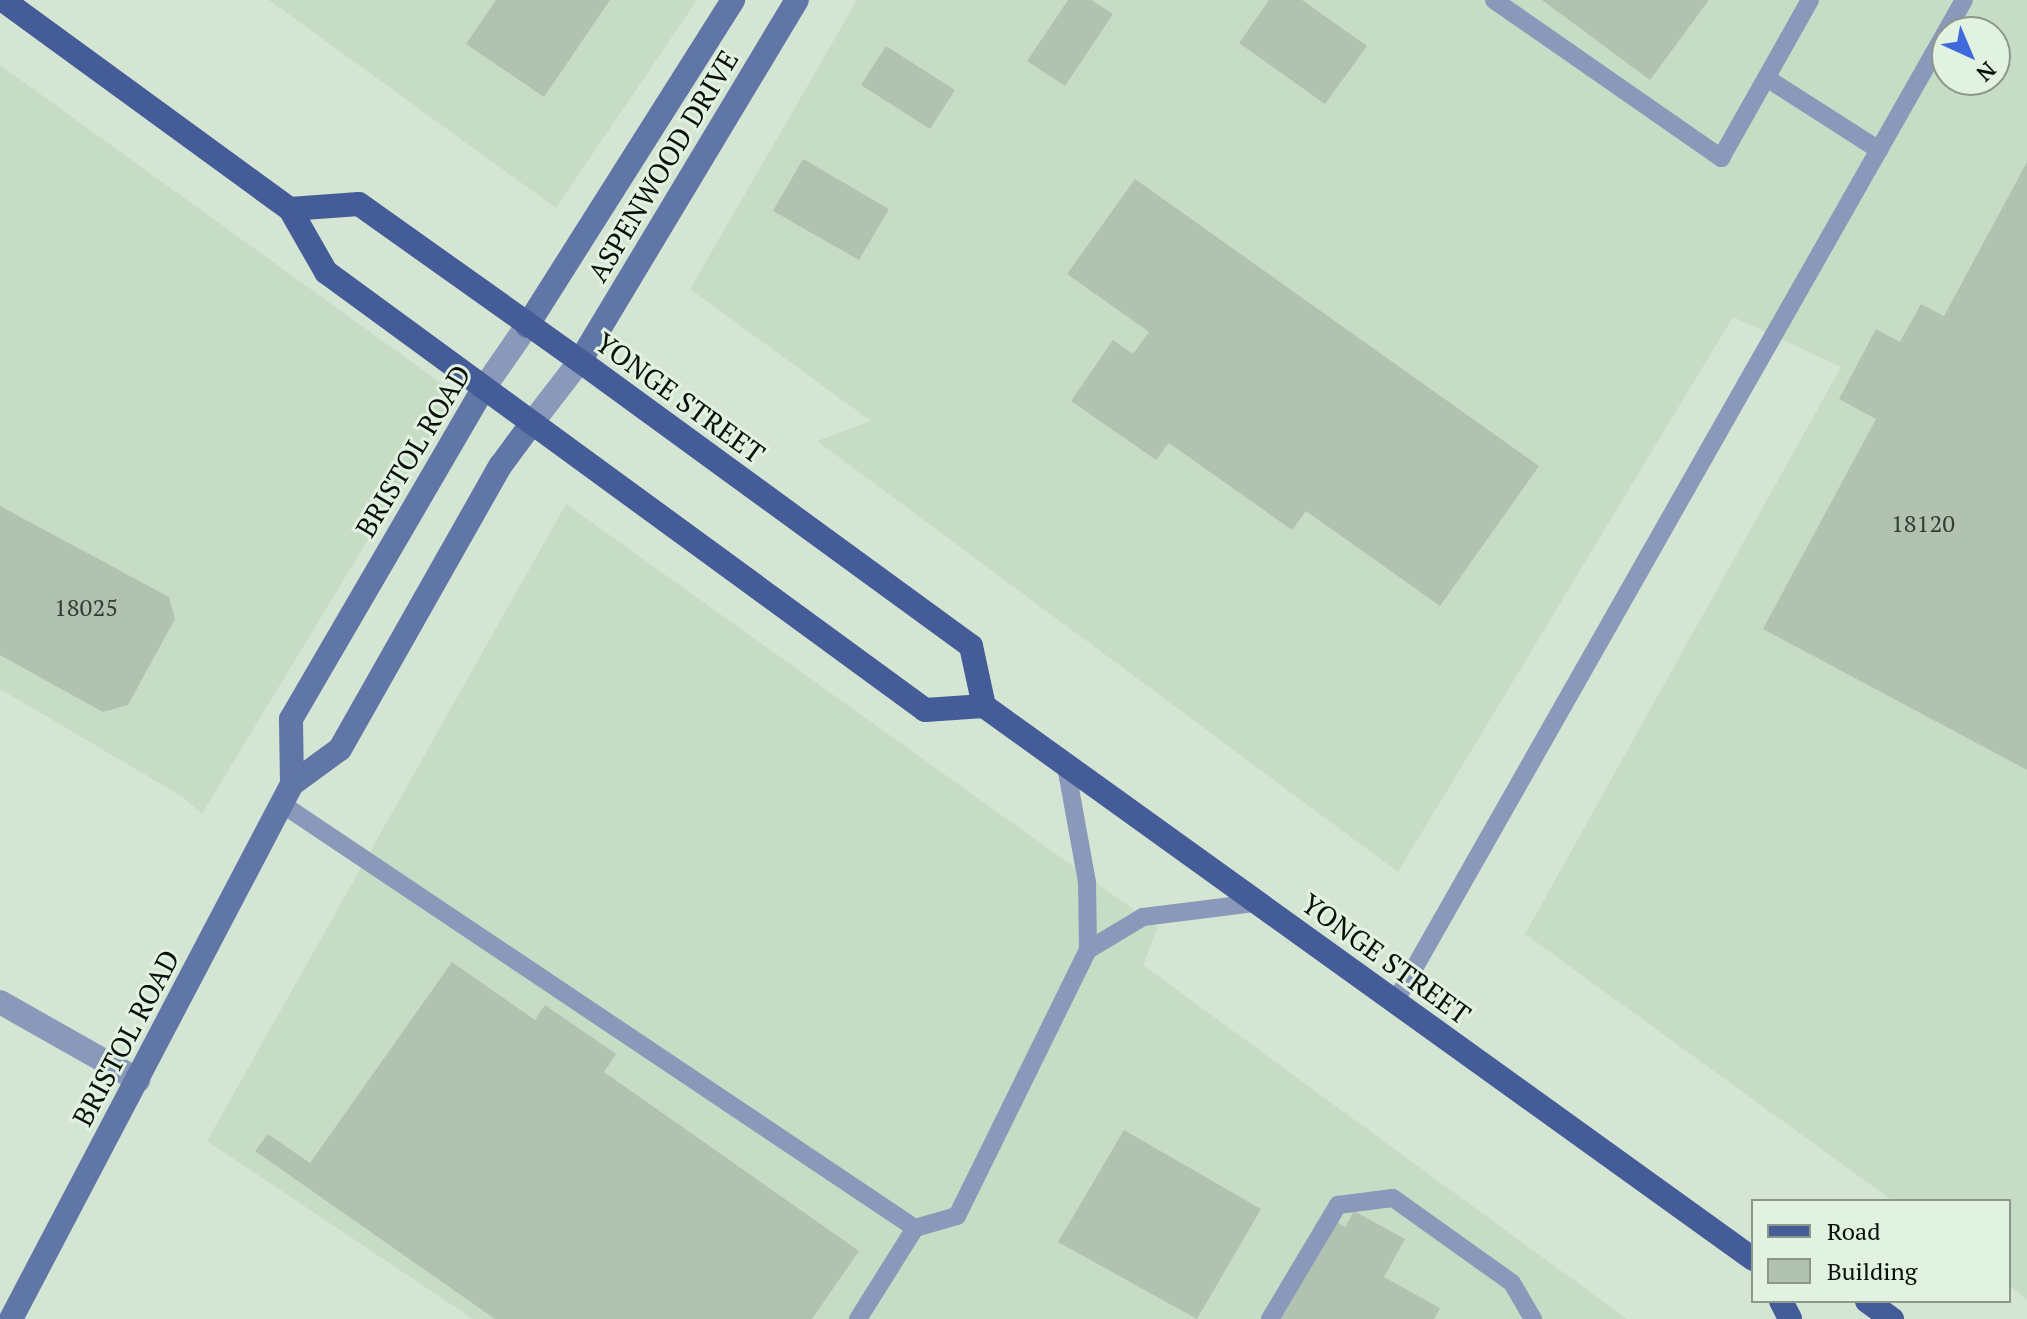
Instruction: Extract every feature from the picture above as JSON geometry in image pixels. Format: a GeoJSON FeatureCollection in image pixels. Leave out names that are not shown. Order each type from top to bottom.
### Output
{"type":"FeatureCollection","features":[{"type":"Feature","properties":{"kind":"main road"},"geometry":{"type":"LineString","coordinates":[[3,0],[290,209],[326,272],[925,710],[984,706]]}},
{"type":"Feature","properties":{"kind":"main road","name":"YONGE STREET"},"geometry":{"type":"LineString","coordinates":[[290,209],[359,204],[580,361],[971,646],[984,706],[1751,1258]]}},
{"type":"Feature","properties":{"kind":"main road"},"geometry":{"type":"LineString","coordinates":[[1870,1303],[1892,1319]]}},
{"type":"Feature","properties":{"kind":"street","name":"ASPENWOOD DRIVE"},"geometry":{"type":"LineString","coordinates":[[527,326],[733,0]]}},
{"type":"Feature","properties":{"kind":"street","name":"ASPENWOOD DRIVE"},"geometry":{"type":"LineString","coordinates":[[580,361],[797,0]]}},
{"type":"Feature","properties":{"kind":"street","name":"BRISTOL ROAD"},"geometry":{"type":"LineString","coordinates":[[287,794],[291,719],[484,388],[527,326]]}},
{"type":"Feature","properties":{"kind":"street","name":"BRISTOL ROAD"},"geometry":{"type":"LineString","coordinates":[[11,1319],[287,794],[340,749],[501,465],[580,361]]}},
{"type":"Feature","properties":{"kind":"street"},"geometry":{"type":"LineString","coordinates":[[0,1002],[138,1080]]}},
{"type":"Feature","properties":{"kind":"lane"},"geometry":{"type":"LineString","coordinates":[[1494,0],[1721,158],[1810,0]]}},
{"type":"Feature","properties":{"kind":"lane"},"geometry":{"type":"LineString","coordinates":[[1395,1002],[1964,0]]}},
{"type":"Feature","properties":{"kind":"lane"},"geometry":{"type":"LineString","coordinates":[[1768,79],[1879,150]]}},
{"type":"Feature","properties":{"kind":"lane"},"geometry":{"type":"LineString","coordinates":[[858,1319],[915,1228],[957,1216],[1088,950],[1087,882],[1066,766]]}},
{"type":"Feature","properties":{"kind":"lane"},"geometry":{"type":"LineString","coordinates":[[287,794],[915,1228]]}},
{"type":"Feature","properties":{"kind":"lane"},"geometry":{"type":"LineString","coordinates":[[1088,950],[1143,917],[1256,903]]}},
{"type":"Feature","properties":{"kind":"lane"},"geometry":{"type":"LineString","coordinates":[[1270,1319],[1338,1205],[1393,1198],[1512,1283],[1533,1319]]}},
{"type":"Feature","properties":{"kind":"shaded area"},"geometry":{"type":"Polygon","coordinates":[[[269,0],[697,0],[556,208],[269,0]]]}},
{"type":"Feature","properties":{"kind":"shaded area"},"geometry":{"type":"Polygon","coordinates":[[[857,0],[2027,0],[2027,1299],[2011,1287],[2011,1199],[1890,1199],[1525,934],[1841,367],[1733,317],[1398,872],[817,441],[871,421],[690,289],[857,0]]]}},
{"type":"Feature","properties":{"kind":"shaded area"},"geometry":{"type":"Polygon","coordinates":[[[0,65],[456,394],[202,814],[183,797],[0,689],[0,65]]]}},
{"type":"Feature","properties":{"kind":"shaded area"},"geometry":{"type":"Polygon","coordinates":[[[566,504],[1158,927],[1143,965],[1627,1319],[473,1319],[207,1141],[566,504]]]}},
{"type":"Feature","properties":{"kind":"building"},"geometry":{"type":"Polygon","coordinates":[[[496,0],[610,0],[544,97],[466,44],[496,0]]]}},
{"type":"Feature","properties":{"kind":"building"},"geometry":{"type":"Polygon","coordinates":[[[1068,0],[1091,0],[1113,14],[1065,86],[1027,61],[1068,0]]]}},
{"type":"Feature","properties":{"kind":"building"},"geometry":{"type":"Polygon","coordinates":[[[1269,0],[1302,0],[1367,46],[1325,104],[1239,43],[1269,0]]]}},
{"type":"Feature","properties":{"kind":"building"},"geometry":{"type":"Polygon","coordinates":[[[1542,0],[1709,0],[1650,80],[1542,0]]]}},
{"type":"Feature","properties":{"kind":"building"},"geometry":{"type":"Polygon","coordinates":[[[886,46],[955,90],[930,129],[861,85],[886,46]]]}},
{"type":"Feature","properties":{"kind":"building"},"geometry":{"type":"Polygon","coordinates":[[[803,159],[889,209],[859,260],[773,211],[803,159]]]}},
{"type":"Feature","properties":{"kind":"building"},"geometry":{"type":"Polygon","coordinates":[[[2027,162],[2027,770],[1763,629],[1876,419],[1839,399],[1876,329],[1900,342],[1921,304],[1944,316],[2027,162]]]}},
{"type":"Feature","properties":{"kind":"building"},"geometry":{"type":"Polygon","coordinates":[[[1135,179],[1539,466],[1440,606],[1306,511],[1292,530],[1169,443],[1156,460],[1071,401],[1113,340],[1133,354],[1149,332],[1067,274],[1135,179]]]}},
{"type":"Feature","properties":{"kind":"building"},"geometry":{"type":"Polygon","coordinates":[[[0,506],[169,597],[175,619],[128,705],[103,712],[0,655],[0,506]]]}},
{"type":"Feature","properties":{"kind":"building"},"geometry":{"type":"Polygon","coordinates":[[[452,962],[535,1020],[545,1005],[616,1054],[604,1072],[859,1251],[812,1319],[495,1319],[255,1151],[268,1134],[310,1163],[452,962]]]}},
{"type":"Feature","properties":{"kind":"building"},"geometry":{"type":"Polygon","coordinates":[[[1124,1130],[1261,1209],[1197,1319],[1058,1242],[1124,1130]]]}},
{"type":"Feature","properties":{"kind":"building"},"geometry":{"type":"Polygon","coordinates":[[[1354,1211],[1405,1239],[1384,1277],[1440,1308],[1434,1319],[1278,1319],[1333,1220],[1345,1227],[1354,1211]]]}}]}
